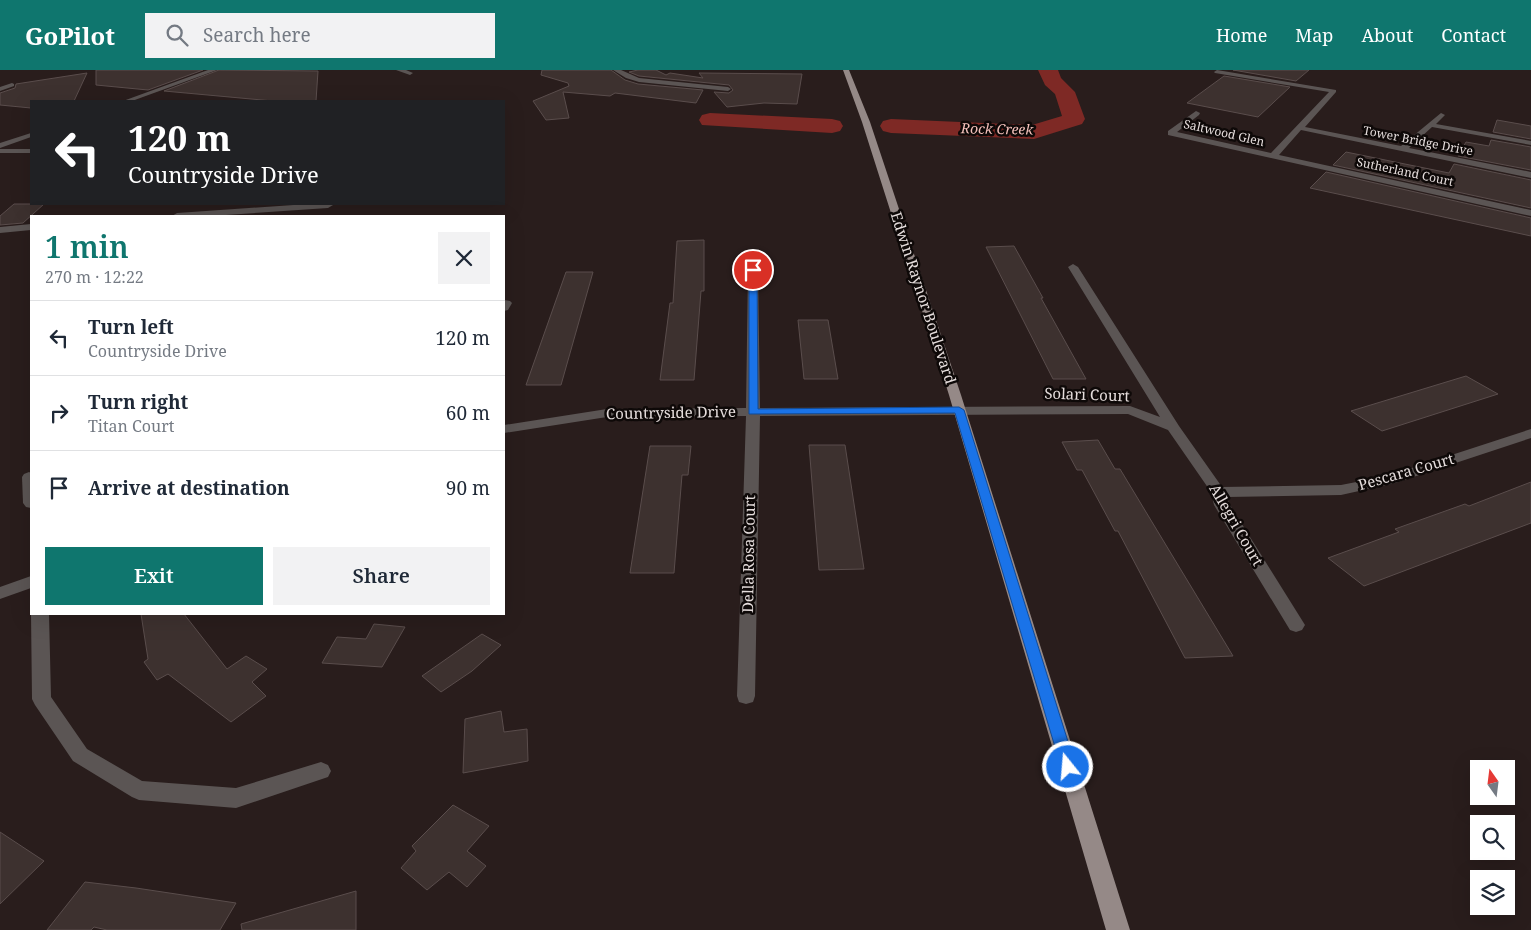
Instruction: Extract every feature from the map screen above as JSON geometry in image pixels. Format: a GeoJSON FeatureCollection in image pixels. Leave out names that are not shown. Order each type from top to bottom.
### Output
{"type":"FeatureCollection","features":[{"type":"Feature","properties":{"kind":"main road","name":"Edwin Raynor Boulevard"},"geometry":{"type":"LineString","coordinates":[[846,70],[866,122],[959,410],[1118,930]]}},
{"type":"Feature","properties":{"kind":"street"},"geometry":{"type":"LineString","coordinates":[[129,100],[214,70]]}},
{"type":"Feature","properties":{"kind":"street"},"geometry":{"type":"LineString","coordinates":[[399,70],[410,73]]}},
{"type":"Feature","properties":{"kind":"street"},"geometry":{"type":"LineString","coordinates":[[616,70],[628,77],[639,80],[728,90]]}},
{"type":"Feature","properties":{"kind":"street","name":"Saltwood Glen"},"geometry":{"type":"LineString","coordinates":[[1196,113],[1171,133],[1273,156],[1334,91],[1217,72]]}},
{"type":"Feature","properties":{"kind":"street"},"geometry":{"type":"LineString","coordinates":[[0,89],[12,85]]}},
{"type":"Feature","properties":{"kind":"street"},"geometry":{"type":"LineString","coordinates":[[1402,150],[1441,114]]}},
{"type":"Feature","properties":{"kind":"street"},"geometry":{"type":"LineString","coordinates":[[1430,125],[1531,143]]}},
{"type":"Feature","properties":{"kind":"street","name":"Tower Bridge Drive"},"geometry":{"type":"LineString","coordinates":[[1300,128],[1402,150],[1531,174]]}},
{"type":"Feature","properties":{"kind":"street"},"geometry":{"type":"LineString","coordinates":[[0,146],[30,135]]}},
{"type":"Feature","properties":{"kind":"street"},"geometry":{"type":"LineString","coordinates":[[0,150],[30,151]]}},
{"type":"Feature","properties":{"kind":"street","name":"Sutherland Court"},"geometry":{"type":"LineString","coordinates":[[1273,156],[1531,213]]}},
{"type":"Feature","properties":{"kind":"street"},"geometry":{"type":"LineString","coordinates":[[191,215],[328,205]]}},
{"type":"Feature","properties":{"kind":"street"},"geometry":{"type":"LineString","coordinates":[[0,230],[30,227]]}},
{"type":"Feature","properties":{"kind":"street","name":"Solari Court"},"geometry":{"type":"LineString","coordinates":[[1073,267],[1173,427]]}},
{"type":"Feature","properties":{"kind":"street","name":"Della Rosa Court"},"geometry":{"type":"LineString","coordinates":[[746,696],[753,412],[753,270]]}},
{"type":"Feature","properties":{"kind":"street","name":"Countryside Drive"},"geometry":{"type":"LineString","coordinates":[[505,429],[607,413],[959,410]]}},
{"type":"Feature","properties":{"kind":"street","name":"Solari Court"},"geometry":{"type":"LineString","coordinates":[[959,410],[1130,410],[1173,427]]}},
{"type":"Feature","properties":{"kind":"street","name":"Allegri Court"},"geometry":{"type":"LineString","coordinates":[[1173,427],[1218,492],[1222,505],[1296,625]]}},
{"type":"Feature","properties":{"kind":"street","name":"Pescara Court"},"geometry":{"type":"LineString","coordinates":[[1218,492],[1341,490],[1390,480],[1531,433]]}},
{"type":"Feature","properties":{"kind":"street"},"geometry":{"type":"LineString","coordinates":[[29,476],[30,490]]}},
{"type":"Feature","properties":{"kind":"street"},"geometry":{"type":"LineString","coordinates":[[0,593],[30,582]]}},
{"type":"Feature","properties":{"kind":"street"},"geometry":{"type":"LineString","coordinates":[[40,615],[42,699],[80,754],[139,790],[236,798],[321,771]]}},
{"type":"Feature","properties":{"kind":"building"},"geometry":{"type":"Polygon","coordinates":[[[96,70],[203,70],[148,90],[96,85],[96,70]]]}},
{"type":"Feature","properties":{"kind":"building"},"geometry":{"type":"Polygon","coordinates":[[[219,70],[318,71],[316,100],[262,100],[164,91],[219,70]]]}},
{"type":"Feature","properties":{"kind":"building"},"geometry":{"type":"Polygon","coordinates":[[[542,70],[611,70],[625,80],[638,84],[703,90],[696,103],[615,93],[610,96],[563,92],[569,118],[546,120],[533,101],[569,86],[568,83],[541,75],[542,70]]]}},
{"type":"Feature","properties":{"kind":"building"},"geometry":{"type":"Polygon","coordinates":[[[656,70],[666,75],[670,73],[703,78],[699,73],[802,74],[797,104],[764,103],[727,107],[714,92],[729,93],[733,90],[729,85],[639,76],[629,72],[656,70]]]}},
{"type":"Feature","properties":{"kind":"building"},"geometry":{"type":"Polygon","coordinates":[[[1233,70],[1309,70],[1296,81],[1233,70]]]}},
{"type":"Feature","properties":{"kind":"building"},"geometry":{"type":"Polygon","coordinates":[[[87,73],[74,100],[30,100],[30,108],[0,105],[0,93],[15,88],[16,84],[87,73]]]}},
{"type":"Feature","properties":{"kind":"building"},"geometry":{"type":"Polygon","coordinates":[[[1224,76],[1290,87],[1258,117],[1187,103],[1224,76]]]}},
{"type":"Feature","properties":{"kind":"building"},"geometry":{"type":"Polygon","coordinates":[[[1497,120],[1531,126],[1531,139],[1493,132],[1497,120]]]}},
{"type":"Feature","properties":{"kind":"building"},"geometry":{"type":"Polygon","coordinates":[[[1491,140],[1531,147],[1531,170],[1458,156],[1466,142],[1489,146],[1491,140]]]}},
{"type":"Feature","properties":{"kind":"building"},"geometry":{"type":"Polygon","coordinates":[[[1346,152],[1449,173],[1454,164],[1531,180],[1531,208],[1333,165],[1346,152]]]}},
{"type":"Feature","properties":{"kind":"building"},"geometry":{"type":"Polygon","coordinates":[[[1326,172],[1531,218],[1531,236],[1310,188],[1326,172]]]}},
{"type":"Feature","properties":{"kind":"building"},"geometry":{"type":"Polygon","coordinates":[[[14,204],[43,205],[23,223],[0,225],[0,216],[14,204]]]}},
{"type":"Feature","properties":{"kind":"building"},"geometry":{"type":"Polygon","coordinates":[[[704,240],[704,291],[701,291],[694,380],[660,380],[670,303],[673,303],[677,241],[704,240]]]}},
{"type":"Feature","properties":{"kind":"building"},"geometry":{"type":"Polygon","coordinates":[[[1014,246],[1086,379],[1053,379],[986,247],[1014,246]]]}},
{"type":"Feature","properties":{"kind":"building"},"geometry":{"type":"Polygon","coordinates":[[[566,272],[593,272],[561,385],[526,385],[566,272]]]}},
{"type":"Feature","properties":{"kind":"building"},"geometry":{"type":"Polygon","coordinates":[[[798,320],[828,320],[838,379],[804,379],[798,320]]]}},
{"type":"Feature","properties":{"kind":"building"},"geometry":{"type":"Polygon","coordinates":[[[1466,376],[1498,394],[1382,431],[1351,411],[1466,376]]]}},
{"type":"Feature","properties":{"kind":"building"},"geometry":{"type":"Polygon","coordinates":[[[1098,440],[1115,469],[1120,469],[1233,656],[1185,658],[1118,531],[1115,531],[1082,470],[1077,470],[1062,442],[1098,440]]]}},
{"type":"Feature","properties":{"kind":"building"},"geometry":{"type":"Polygon","coordinates":[[[809,445],[845,445],[864,569],[819,570],[809,445]]]}},
{"type":"Feature","properties":{"kind":"building"},"geometry":{"type":"Polygon","coordinates":[[[650,446],[691,446],[688,475],[682,475],[674,573],[630,573],[650,446]]]}},
{"type":"Feature","properties":{"kind":"building"},"geometry":{"type":"Polygon","coordinates":[[[1531,482],[1531,523],[1364,586],[1328,558],[1399,532],[1395,529],[1465,504],[1469,506],[1531,482]]]}},
{"type":"Feature","properties":{"kind":"building"},"geometry":{"type":"Polygon","coordinates":[[[141,615],[185,615],[227,669],[246,656],[267,669],[252,682],[266,696],[231,722],[168,674],[157,680],[144,662],[148,659],[141,615]]]}},
{"type":"Feature","properties":{"kind":"building"},"geometry":{"type":"Polygon","coordinates":[[[374,624],[405,627],[382,667],[322,663],[337,637],[366,639],[374,624]]]}},
{"type":"Feature","properties":{"kind":"building"},"geometry":{"type":"Polygon","coordinates":[[[482,634],[501,645],[472,671],[441,692],[422,676],[482,634]]]}},
{"type":"Feature","properties":{"kind":"building"},"geometry":{"type":"Polygon","coordinates":[[[501,711],[504,732],[527,729],[528,761],[463,773],[465,719],[501,711]]]}},
{"type":"Feature","properties":{"kind":"building"},"geometry":{"type":"Polygon","coordinates":[[[453,805],[489,826],[467,851],[486,866],[467,887],[449,872],[427,890],[401,868],[416,851],[412,846],[453,805]]]}},
{"type":"Feature","properties":{"kind":"building"},"geometry":{"type":"Polygon","coordinates":[[[0,832],[44,861],[0,904],[0,832]]]}},
{"type":"Feature","properties":{"kind":"building"},"geometry":{"type":"Polygon","coordinates":[[[85,882],[236,903],[220,930],[107,930],[94,927],[91,930],[47,930],[85,882]]]}},
{"type":"Feature","properties":{"kind":"building"},"geometry":{"type":"Polygon","coordinates":[[[356,891],[356,930],[242,930],[241,924],[356,891]]]}},
{"type":"Feature","properties":{"kind":"waterway","name":"Rock Creek"},"geometry":{"type":"LineString","coordinates":[[891,126],[1034,132],[1074,119],[1065,92],[1052,81],[1048,70]]}},
{"type":"Feature","properties":{"kind":"waterway","name":"Rock Creek"},"geometry":{"type":"LineString","coordinates":[[710,120],[832,126]]}},
{"type":"Feature","properties":{"kind":"route"},"geometry":{"type":"LineString","coordinates":[[753,270],[753,412],[959,410],[1068,767]]}}]}
